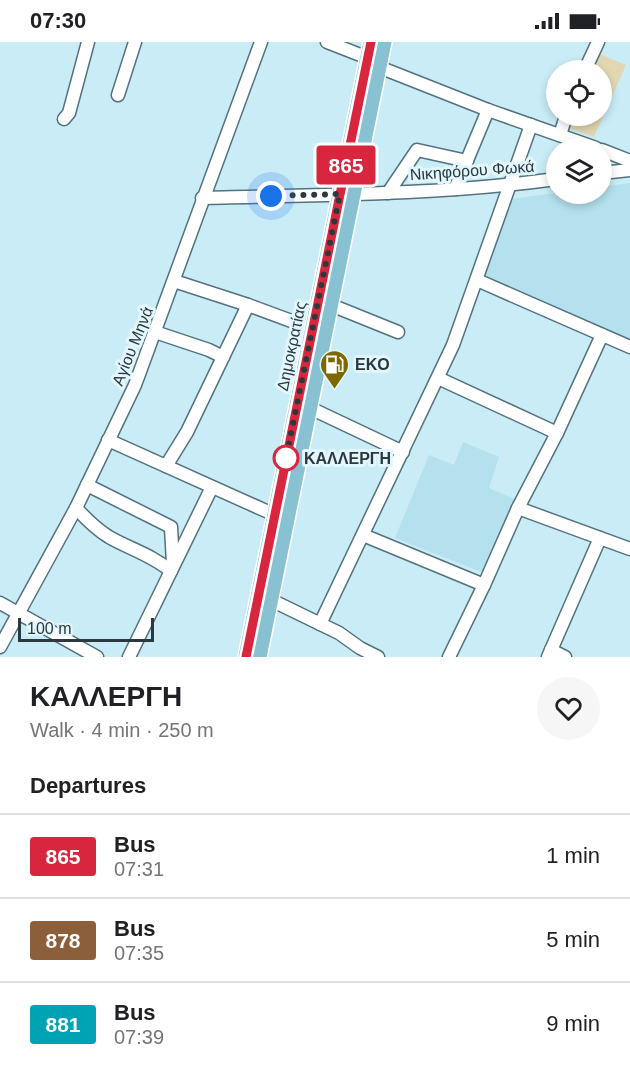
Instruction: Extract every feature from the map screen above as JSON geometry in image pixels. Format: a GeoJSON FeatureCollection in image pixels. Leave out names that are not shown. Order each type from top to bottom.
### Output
{"type":"FeatureCollection","features":[{"type":"Feature","properties":{"kind":"main road","name":"Δημοκρατίας"},"geometry":{"type":"LineString","coordinates":[[372,42],[374,62]]}},
{"type":"Feature","properties":{"kind":"main road","name":"Δημοκρατίας"},"geometry":{"type":"LineString","coordinates":[[246,657],[313,329],[347,194],[374,62],[384,42]]}},
{"type":"Feature","properties":{"kind":"main road","name":"Δημοκρατίας"},"geometry":{"type":"LineString","coordinates":[[259,657],[323,371],[347,194]]}},
{"type":"Feature","properties":{"kind":"street"},"geometry":{"type":"LineString","coordinates":[[64,119],[69,113],[88,42]]}},
{"type":"Feature","properties":{"kind":"street"},"geometry":{"type":"LineString","coordinates":[[118,95],[135,42]]}},
{"type":"Feature","properties":{"kind":"street","name":"Αγίου Μηνά"},"geometry":{"type":"LineString","coordinates":[[0,647],[76,508],[135,385],[261,42]]}},
{"type":"Feature","properties":{"kind":"street"},"geometry":{"type":"LineString","coordinates":[[327,42],[488,110],[568,138]]}},
{"type":"Feature","properties":{"kind":"street"},"geometry":{"type":"LineString","coordinates":[[589,60],[597,42]]}},
{"type":"Feature","properties":{"kind":"street"},"geometry":{"type":"LineString","coordinates":[[455,189],[488,110]]}},
{"type":"Feature","properties":{"kind":"street"},"geometry":{"type":"LineString","coordinates":[[320,624],[453,345],[531,125]]}},
{"type":"Feature","properties":{"kind":"street"},"geometry":{"type":"LineString","coordinates":[[560,135],[563,126]]}},
{"type":"Feature","properties":{"kind":"street"},"geometry":{"type":"LineString","coordinates":[[388,193],[417,150],[467,161]]}},
{"type":"Feature","properties":{"kind":"street"},"geometry":{"type":"LineString","coordinates":[[612,154],[630,161]]}},
{"type":"Feature","properties":{"kind":"street"},"geometry":{"type":"LineString","coordinates":[[612,172],[630,170]]}},
{"type":"Feature","properties":{"kind":"street","name":"Νικηφόρου Φωκά"},"geometry":{"type":"LineString","coordinates":[[202,198],[388,193],[546,180]]}},
{"type":"Feature","properties":{"kind":"street"},"geometry":{"type":"LineString","coordinates":[[477,280],[630,347]]}},
{"type":"Feature","properties":{"kind":"street"},"geometry":{"type":"LineString","coordinates":[[174,281],[313,329]]}},
{"type":"Feature","properties":{"kind":"street"},"geometry":{"type":"LineString","coordinates":[[166,466],[187,432],[248,305]]}},
{"type":"Feature","properties":{"kind":"street"},"geometry":{"type":"LineString","coordinates":[[331,305],[398,332]]}},
{"type":"Feature","properties":{"kind":"street"},"geometry":{"type":"LineString","coordinates":[[156,332],[223,357]]}},
{"type":"Feature","properties":{"kind":"street"},"geometry":{"type":"LineString","coordinates":[[448,657],[602,335]]}},
{"type":"Feature","properties":{"kind":"street"},"geometry":{"type":"LineString","coordinates":[[438,378],[557,433]]}},
{"type":"Feature","properties":{"kind":"street"},"geometry":{"type":"LineString","coordinates":[[314,404],[403,452]]}},
{"type":"Feature","properties":{"kind":"street"},"geometry":{"type":"LineString","coordinates":[[108,440],[275,515]]}},
{"type":"Feature","properties":{"kind":"street"},"geometry":{"type":"LineString","coordinates":[[87,486],[171,527],[172,568]]}},
{"type":"Feature","properties":{"kind":"street"},"geometry":{"type":"LineString","coordinates":[[129,657],[212,487]]}},
{"type":"Feature","properties":{"kind":"street"},"geometry":{"type":"LineString","coordinates":[[76,508],[108,536],[172,568]]}},
{"type":"Feature","properties":{"kind":"street"},"geometry":{"type":"LineString","coordinates":[[518,508],[630,549]]}},
{"type":"Feature","properties":{"kind":"street"},"geometry":{"type":"LineString","coordinates":[[363,535],[484,585]]}},
{"type":"Feature","properties":{"kind":"street"},"geometry":{"type":"LineString","coordinates":[[566,657],[549,654],[600,538]]}},
{"type":"Feature","properties":{"kind":"street"},"geometry":{"type":"LineString","coordinates":[[271,600],[339,633],[358,653],[378,657]]}},
{"type":"Feature","properties":{"kind":"street"},"geometry":{"type":"LineString","coordinates":[[0,603],[97,657]]}},
{"type":"Feature","properties":{"kind":"shaded area"},"geometry":{"type":"Polygon","coordinates":[[[590,50],[626,65],[612,96],[612,60],[586,60],[590,50]]]}},
{"type":"Feature","properties":{"kind":"shaded area"},"geometry":{"type":"Polygon","coordinates":[[[564,126],[599,126],[594,137],[564,126]]]}},
{"type":"Feature","properties":{"kind":"shaded area"},"geometry":{"type":"Polygon","coordinates":[[[630,183],[630,340],[483,276],[511,199],[546,194],[546,204],[612,204],[612,186],[630,183]]]}},
{"type":"Feature","properties":{"kind":"shaded area"},"geometry":{"type":"Polygon","coordinates":[[[463,442],[499,457],[489,488],[517,500],[484,573],[395,538],[429,455],[454,465],[463,442]]]}},
{"type":"Feature","properties":{"kind":"bus line","name":"865"},"geometry":{"type":"LineString","coordinates":[[246,657],[371,42]]}},
{"type":"Feature","properties":{"kind":"place","name":"EKO"},"geometry":{"type":"Point","coordinates":[334,390]}},
{"type":"Feature","properties":{"kind":"place","name":"ΚΑΛΛΕΡΓΗ"},"geometry":{"type":"Point","coordinates":[286,458]}},
{"type":"Feature","properties":{"kind":"route"},"geometry":{"type":"LineString","coordinates":[[271,196],[340,194],[286,458]]}}]}
